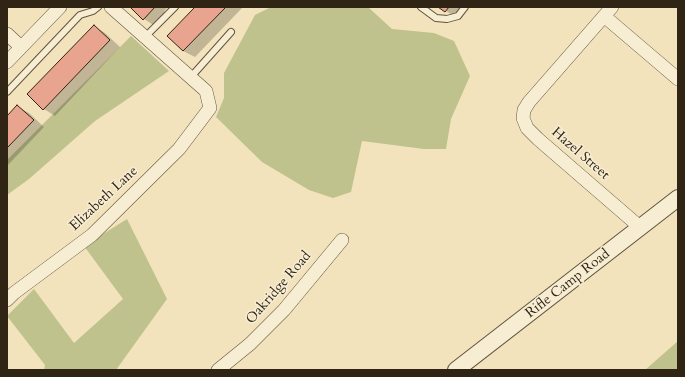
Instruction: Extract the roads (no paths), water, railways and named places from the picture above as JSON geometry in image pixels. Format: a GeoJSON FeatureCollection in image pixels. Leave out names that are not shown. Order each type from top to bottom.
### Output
{"type":"FeatureCollection","features":[{"type":"Feature","properties":{"kind":"street"},"geometry":{"type":"LineString","coordinates":[[7,62],[60,7]]}},
{"type":"Feature","properties":{"kind":"street"},"geometry":{"type":"LineString","coordinates":[[111,7],[190,78]]}},
{"type":"Feature","properties":{"kind":"street"},"geometry":{"type":"LineString","coordinates":[[608,11],[678,79]]}},
{"type":"Feature","properties":{"kind":"street","name":"Hazel Street"},"geometry":{"type":"LineString","coordinates":[[608,11],[535,96],[524,110],[523,118],[527,128],[641,228]]}},
{"type":"Feature","properties":{"kind":"street"},"geometry":{"type":"LineString","coordinates":[[7,34],[21,47]]}},
{"type":"Feature","properties":{"kind":"street","name":"Elizabeth Lane"},"geometry":{"type":"LineString","coordinates":[[7,300],[14,293],[97,230],[179,149],[210,108],[206,92],[190,78]]}},
{"type":"Feature","properties":{"kind":"street","name":"Rifle Camp Road"},"geometry":{"type":"LineString","coordinates":[[456,370],[678,198]]}},
{"type":"Feature","properties":{"kind":"street","name":"Oakridge Road"},"geometry":{"type":"LineString","coordinates":[[218,370],[250,344],[279,316],[342,240]]}},
{"type":"Feature","properties":{"kind":"lane"},"geometry":{"type":"LineString","coordinates":[[7,92],[80,15],[93,11],[98,7]]}},
{"type":"Feature","properties":{"kind":"lane"},"geometry":{"type":"LineString","coordinates":[[144,38],[175,7]]}},
{"type":"Feature","properties":{"kind":"lane"},"geometry":{"type":"LineString","coordinates":[[422,7],[436,18],[447,19],[458,16],[465,7]]}},
{"type":"Feature","properties":{"kind":"lane"},"geometry":{"type":"LineString","coordinates":[[190,78],[231,32]]}}]}
